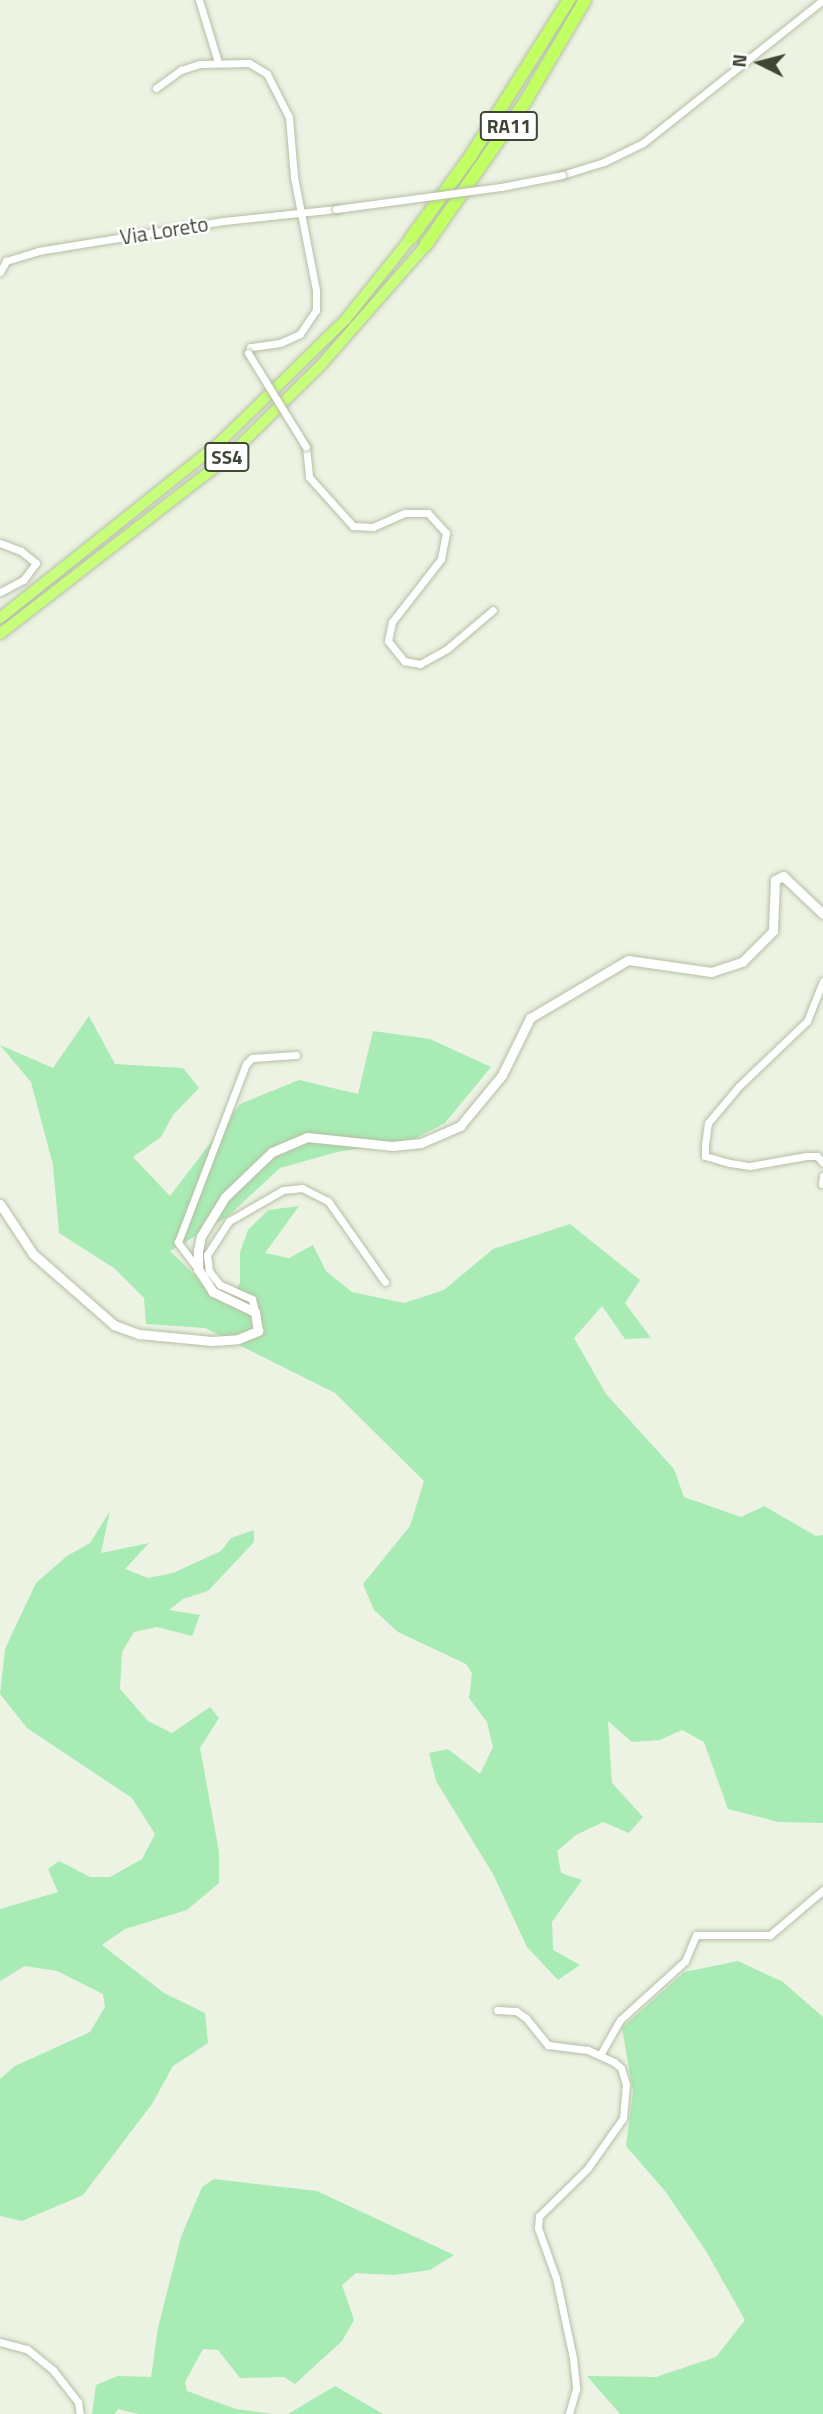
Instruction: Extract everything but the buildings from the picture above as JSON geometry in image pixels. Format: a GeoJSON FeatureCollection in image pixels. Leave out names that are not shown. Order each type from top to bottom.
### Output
{"type":"FeatureCollection","features":[{"type":"Feature","properties":{"kind":"highway","name":"RA11"},"geometry":{"type":"LineString","coordinates":[[411,238],[569,0]]}},
{"type":"Feature","properties":{"kind":"highway","name":"RA11"},"geometry":{"type":"LineString","coordinates":[[425,246],[525,102],[585,0]]}},
{"type":"Feature","properties":{"kind":"highway","name":"SS4"},"geometry":{"type":"LineString","coordinates":[[0,618],[217,445],[346,319],[411,238]]}},
{"type":"Feature","properties":{"kind":"highway","name":"SS4"},"geometry":{"type":"LineString","coordinates":[[0,634],[227,458],[321,365],[425,246]]}},
{"type":"Feature","properties":{"kind":"street"},"geometry":{"type":"LineString","coordinates":[[199,0],[218,62]]}},
{"type":"Feature","properties":{"kind":"street","name":"Via Loreto"},"geometry":{"type":"LineString","coordinates":[[0,272],[6,261],[38,251],[502,187],[604,162],[643,143],[823,0]]}},
{"type":"Feature","properties":{"kind":"street"},"geometry":{"type":"LineString","coordinates":[[156,88],[181,70],[218,62],[261,68],[275,86],[289,117],[301,213],[316,290],[316,310],[300,334],[280,343],[250,347],[248,353],[306,447],[309,477],[353,526],[373,527],[405,513],[428,513],[446,533],[441,559],[392,622],[388,641],[404,660],[420,664],[447,649],[493,610]]}},
{"type":"Feature","properties":{"kind":"street"},"geometry":{"type":"LineString","coordinates":[[0,543],[21,551],[36,563],[23,580],[0,592]]}},
{"type":"Feature","properties":{"kind":"street"},"geometry":{"type":"LineString","coordinates":[[198,1269],[201,1236],[225,1197],[272,1152],[307,1137],[393,1146],[421,1143],[460,1126],[502,1075],[530,1018],[628,960],[711,972],[742,962],[773,931],[775,880],[783,876],[823,914]]}},
{"type":"Feature","properties":{"kind":"street"},"geometry":{"type":"LineString","coordinates":[[823,981],[807,1021],[739,1086],[708,1123],[705,1144],[705,1156],[730,1163],[750,1166],[806,1156],[817,1156],[823,1163]]}},
{"type":"Feature","properties":{"kind":"street"},"geometry":{"type":"LineString","coordinates":[[255,1312],[214,1292],[178,1242],[246,1064],[252,1058],[296,1055]]}},
{"type":"Feature","properties":{"kind":"street"},"geometry":{"type":"LineString","coordinates":[[0,1204],[33,1254],[114,1325],[139,1334],[212,1342],[258,1331],[252,1299],[220,1285],[209,1271],[207,1255],[229,1222],[283,1189],[302,1188],[328,1201],[385,1282]]}},
{"type":"Feature","properties":{"kind":"street"},"geometry":{"type":"LineString","coordinates":[[600,2056],[620,2020],[678,1968],[696,1936],[709,1932],[746,1937],[770,1935],[823,1890]]}},
{"type":"Feature","properties":{"kind":"street"},"geometry":{"type":"LineString","coordinates":[[498,2010],[516,2011],[526,2018],[548,2045],[600,2056],[621,2067],[627,2093],[623,2118],[587,2169],[539,2216],[538,2228],[556,2278],[573,2358],[576,2389],[569,2414]]}},
{"type":"Feature","properties":{"kind":"street"},"geometry":{"type":"LineString","coordinates":[[0,2342],[27,2349],[53,2370],[78,2402],[80,2414]]}},
{"type":"Feature","properties":{"kind":"green space"},"geometry":{"type":"Polygon","coordinates":[[[89,1016],[115,1064],[183,1068],[199,1088],[173,1115],[161,1137],[133,1157],[170,1196],[240,1104],[299,1080],[358,1094],[373,1031],[430,1039],[491,1067],[445,1123],[414,1139],[337,1152],[280,1168],[226,1218],[170,1251],[226,1305],[240,1283],[240,1252],[248,1230],[268,1210],[299,1206],[265,1253],[289,1258],[313,1245],[326,1271],[352,1292],[404,1303],[444,1290],[493,1249],[570,1224],[640,1280],[625,1303],[651,1338],[625,1339],[602,1306],[574,1338],[606,1394],[674,1469],[684,1497],[741,1517],[764,1506],[816,1536],[823,1535],[823,1823],[778,1822],[728,1809],[704,1742],[682,1730],[660,1740],[632,1742],[608,1721],[612,1783],[643,1817],[629,1833],[603,1822],[576,1835],[557,1851],[561,1873],[582,1880],[552,1922],[553,1950],[580,1965],[558,1980],[527,1947],[493,1874],[436,1781],[429,1753],[448,1749],[480,1774],[493,1747],[487,1722],[469,1698],[472,1673],[466,1664],[398,1632],[374,1610],[363,1584],[410,1526],[424,1481],[335,1393],[205,1328],[146,1324],[144,1298],[114,1268],[59,1233],[53,1165],[31,1082],[0,1045],[53,1068],[89,1016]]]}},
{"type":"Feature","properties":{"kind":"green space"},"geometry":{"type":"Polygon","coordinates":[[[110,1511],[101,1553],[149,1543],[125,1569],[148,1578],[173,1573],[221,1551],[231,1538],[254,1530],[254,1542],[208,1591],[183,1599],[169,1610],[200,1615],[192,1636],[157,1627],[134,1632],[122,1652],[120,1689],[148,1721],[172,1733],[210,1707],[219,1718],[200,1748],[219,1852],[219,1883],[187,1910],[125,1929],[102,1945],[164,1993],[205,2013],[208,2043],[173,2066],[152,2104],[83,2195],[22,2221],[0,2216],[0,2079],[15,2066],[90,2032],[105,2007],[103,1994],[57,1971],[25,1966],[0,1981],[0,1909],[58,1892],[48,1869],[59,1861],[90,1877],[110,1877],[142,1859],[155,1834],[132,1798],[27,1728],[0,1694],[5,1649],[36,1583],[67,1556],[90,1543],[110,1511]]]}},
{"type":"Feature","properties":{"kind":"green space"},"geometry":{"type":"Polygon","coordinates":[[[738,1961],[783,1982],[823,2017],[823,2414],[620,2414],[587,2376],[656,2377],[716,2357],[745,2320],[706,2251],[665,2191],[626,2146],[633,2092],[622,2028],[684,1972],[738,1961]]]}},
{"type":"Feature","properties":{"kind":"green space"},"geometry":{"type":"Polygon","coordinates":[[[214,2179],[317,2191],[454,2255],[430,2270],[394,2275],[356,2273],[342,2285],[354,2320],[342,2341],[295,2384],[284,2377],[240,2378],[218,2350],[203,2349],[185,2382],[187,2391],[236,2409],[273,2414],[138,2414],[118,2409],[115,2414],[92,2414],[96,2385],[118,2376],[151,2377],[158,2328],[181,2237],[202,2187],[214,2179]]]}},
{"type":"Feature","properties":{"kind":"green space"},"geometry":{"type":"Polygon","coordinates":[[[335,2386],[383,2414],[288,2414],[335,2386]]]}}]}
